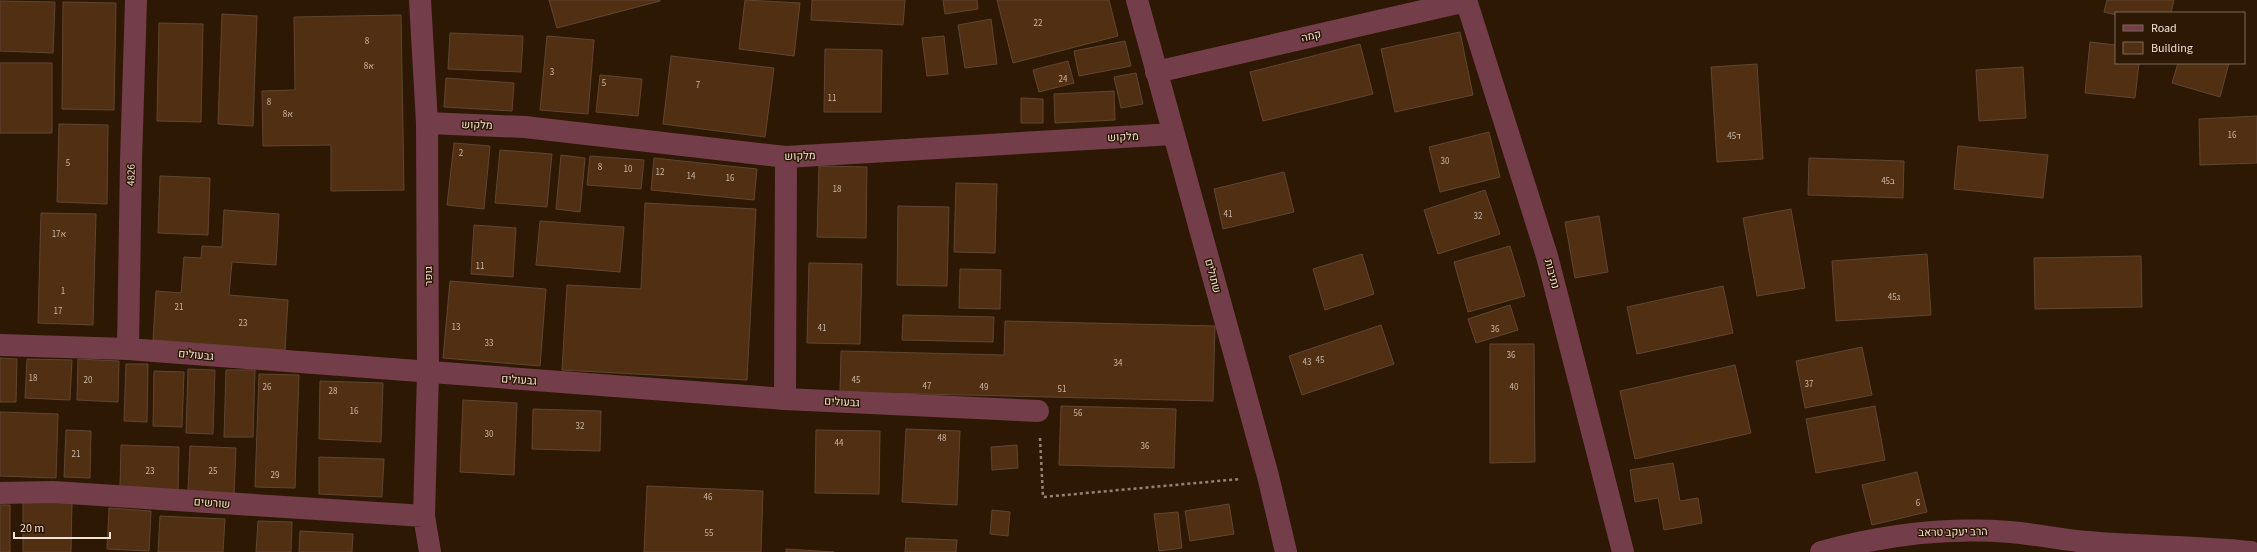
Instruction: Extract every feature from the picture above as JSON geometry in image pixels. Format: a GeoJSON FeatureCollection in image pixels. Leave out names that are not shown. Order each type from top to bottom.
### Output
{"type":"FeatureCollection","features":[{"type":"Feature","properties":{"kind":"street","name":"4826"},"geometry":{"type":"LineString","coordinates":[[128,349],[136,0]]}},
{"type":"Feature","properties":{"kind":"street","name":"גופר"},"geometry":{"type":"LineString","coordinates":[[420,0],[427,123],[428,373],[424,516],[430,552]]}},
{"type":"Feature","properties":{"kind":"street","name":"שתולים"},"geometry":{"type":"LineString","coordinates":[[1137,0],[1268,476],[1286,552]]}},
{"type":"Feature","properties":{"kind":"street","name":"קמה"},"geometry":{"type":"LineString","coordinates":[[1156,72],[1466,1]]}},
{"type":"Feature","properties":{"kind":"street","name":"נתיבות"},"geometry":{"type":"LineString","coordinates":[[1466,1],[1547,256],[1623,552]]}},
{"type":"Feature","properties":{"kind":"street","name":"מלקוש"},"geometry":{"type":"LineString","coordinates":[[427,123],[525,127],[786,157],[1174,134]]}},
{"type":"Feature","properties":{"kind":"street"},"geometry":{"type":"LineString","coordinates":[[785,399],[786,157]]}},
{"type":"Feature","properties":{"kind":"street","name":"גבעולים"},"geometry":{"type":"LineString","coordinates":[[0,345],[128,349],[785,399],[1038,411]]}},
{"type":"Feature","properties":{"kind":"street","name":"שורשים"},"geometry":{"type":"LineString","coordinates":[[0,493],[53,492],[424,516]]}},
{"type":"Feature","properties":{"kind":"street","name":"הרב יעקב טראב"},"geometry":{"type":"LineString","coordinates":[[1821,552],[1888,536],[1953,530],[2009,532],[2087,542],[2215,548],[2251,552]]}},
{"type":"Feature","properties":{"kind":"street","name":"הרב יעקב טראב"},"geometry":{"type":"LineString","coordinates":[[2087,542],[2119,552]]}},
{"type":"Feature","properties":{"kind":"path"},"geometry":{"type":"LineString","coordinates":[[1038,411],[1043,497],[1268,476]]}},
{"type":"Feature","properties":{"kind":"building"},"geometry":{"type":"Polygon","coordinates":[[[549,0],[660,0],[660,1],[557,28],[549,0]]]}},
{"type":"Feature","properties":{"kind":"building"},"geometry":{"type":"Polygon","coordinates":[[[745,0],[800,3],[794,56],[739,49],[745,0]]]}},
{"type":"Feature","properties":{"kind":"building"},"geometry":{"type":"Polygon","coordinates":[[[812,0],[905,0],[903,25],[811,20],[812,0]]]}},
{"type":"Feature","properties":{"kind":"building"},"geometry":{"type":"Polygon","coordinates":[[[943,0],[977,0],[978,9],[945,14],[943,0]]]}},
{"type":"Feature","properties":{"kind":"building"},"geometry":{"type":"Polygon","coordinates":[[[997,0],[1109,0],[1118,36],[1013,63],[997,0]]]}},
{"type":"Feature","properties":{"kind":"building"},"geometry":{"type":"Polygon","coordinates":[[[2107,0],[2174,0],[2171,12],[2115,12],[2115,15],[2104,12],[2107,0]]]}},
{"type":"Feature","properties":{"kind":"building"},"geometry":{"type":"Polygon","coordinates":[[[0,1],[55,2],[53,53],[0,51],[0,1]]]}},
{"type":"Feature","properties":{"kind":"building"},"geometry":{"type":"Polygon","coordinates":[[[63,2],[116,3],[114,110],[62,109],[63,2]]]}},
{"type":"Feature","properties":{"kind":"building"},"geometry":{"type":"Polygon","coordinates":[[[222,14],[257,16],[253,126],[218,124],[222,14]]]}},
{"type":"Feature","properties":{"kind":"building"},"geometry":{"type":"Polygon","coordinates":[[[401,15],[404,190],[331,191],[331,145],[263,146],[262,91],[295,90],[294,17],[401,15]]]}},
{"type":"Feature","properties":{"kind":"building"},"geometry":{"type":"Polygon","coordinates":[[[991,19],[997,64],[965,68],[958,25],[991,19]]]}},
{"type":"Feature","properties":{"kind":"building"},"geometry":{"type":"Polygon","coordinates":[[[159,23],[203,24],[201,122],[157,121],[159,23]]]}},
{"type":"Feature","properties":{"kind":"building"},"geometry":{"type":"Polygon","coordinates":[[[1460,32],[1473,95],[1395,112],[1381,49],[1460,32]]]}},
{"type":"Feature","properties":{"kind":"building"},"geometry":{"type":"Polygon","coordinates":[[[450,33],[523,36],[521,72],[448,69],[450,33]]]}},
{"type":"Feature","properties":{"kind":"building"},"geometry":{"type":"Polygon","coordinates":[[[547,36],[594,40],[588,114],[540,110],[547,36]]]}},
{"type":"Feature","properties":{"kind":"building"},"geometry":{"type":"Polygon","coordinates":[[[944,36],[948,74],[927,76],[922,38],[944,36]]]}},
{"type":"Feature","properties":{"kind":"building"},"geometry":{"type":"Polygon","coordinates":[[[1125,41],[1131,66],[1079,76],[1074,51],[1125,41]]]}},
{"type":"Feature","properties":{"kind":"building"},"geometry":{"type":"Polygon","coordinates":[[[2090,42],[2115,45],[2115,64],[2139,64],[2135,98],[2085,93],[2090,42]]]}},
{"type":"Feature","properties":{"kind":"building"},"geometry":{"type":"Polygon","coordinates":[[[1360,44],[1373,94],[1263,121],[1250,72],[1360,44]]]}},
{"type":"Feature","properties":{"kind":"building"},"geometry":{"type":"Polygon","coordinates":[[[825,49],[882,50],[881,112],[824,112],[825,49]]]}},
{"type":"Feature","properties":{"kind":"building"},"geometry":{"type":"Polygon","coordinates":[[[671,56],[774,68],[765,137],[663,124],[671,56]]]}},
{"type":"Feature","properties":{"kind":"building"},"geometry":{"type":"Polygon","coordinates":[[[1068,61],[1074,83],[1039,92],[1033,70],[1068,61]]]}},
{"type":"Feature","properties":{"kind":"building"},"geometry":{"type":"Polygon","coordinates":[[[0,63],[52,63],[52,133],[0,133],[0,63]]]}},
{"type":"Feature","properties":{"kind":"building"},"geometry":{"type":"Polygon","coordinates":[[[1757,64],[1763,159],[1717,162],[1711,67],[1757,64]]]}},
{"type":"Feature","properties":{"kind":"building"},"geometry":{"type":"Polygon","coordinates":[[[2178,64],[2229,64],[2220,97],[2172,83],[2178,64]]]}},
{"type":"Feature","properties":{"kind":"building"},"geometry":{"type":"Polygon","coordinates":[[[2023,67],[2026,118],[1979,121],[1976,70],[2023,67]]]}},
{"type":"Feature","properties":{"kind":"building"},"geometry":{"type":"Polygon","coordinates":[[[1136,73],[1143,104],[1121,108],[1114,77],[1136,73]]]}},
{"type":"Feature","properties":{"kind":"building"},"geometry":{"type":"Polygon","coordinates":[[[600,75],[642,79],[638,116],[596,112],[600,75]]]}},
{"type":"Feature","properties":{"kind":"building"},"geometry":{"type":"Polygon","coordinates":[[[446,78],[514,83],[512,111],[444,107],[446,78]]]}},
{"type":"Feature","properties":{"kind":"building"},"geometry":{"type":"Polygon","coordinates":[[[1114,91],[1115,120],[1055,123],[1054,94],[1114,91]]]}},
{"type":"Feature","properties":{"kind":"building"},"geometry":{"type":"Polygon","coordinates":[[[1021,98],[1043,99],[1043,123],[1021,123],[1021,98]]]}},
{"type":"Feature","properties":{"kind":"building"},"geometry":{"type":"Polygon","coordinates":[[[2257,116],[2257,163],[2200,165],[2199,119],[2257,116]]]}},
{"type":"Feature","properties":{"kind":"building"},"geometry":{"type":"Polygon","coordinates":[[[59,124],[108,125],[107,204],[57,202],[59,124]]]}},
{"type":"Feature","properties":{"kind":"building"},"geometry":{"type":"Polygon","coordinates":[[[1489,132],[1500,177],[1440,192],[1429,147],[1489,132]]]}},
{"type":"Feature","properties":{"kind":"building"},"geometry":{"type":"Polygon","coordinates":[[[454,143],[490,146],[484,209],[447,205],[454,143]]]}},
{"type":"Feature","properties":{"kind":"building"},"geometry":{"type":"Polygon","coordinates":[[[1958,146],[2048,155],[2043,198],[1954,189],[1958,146]]]}},
{"type":"Feature","properties":{"kind":"building"},"geometry":{"type":"Polygon","coordinates":[[[500,150],[552,154],[547,207],[495,203],[500,150]]]}},
{"type":"Feature","properties":{"kind":"building"},"geometry":{"type":"Polygon","coordinates":[[[561,155],[585,158],[580,212],[556,209],[561,155]]]}},
{"type":"Feature","properties":{"kind":"building"},"geometry":{"type":"Polygon","coordinates":[[[590,156],[644,160],[641,189],[587,185],[590,156]]]}},
{"type":"Feature","properties":{"kind":"building"},"geometry":{"type":"Polygon","coordinates":[[[654,158],[757,169],[754,200],[651,190],[654,158]]]}},
{"type":"Feature","properties":{"kind":"building"},"geometry":{"type":"Polygon","coordinates":[[[1809,158],[1904,161],[1903,198],[1808,195],[1809,158]]]}},
{"type":"Feature","properties":{"kind":"building"},"geometry":{"type":"Polygon","coordinates":[[[819,166],[867,167],[866,238],[817,237],[819,166]]]}},
{"type":"Feature","properties":{"kind":"building"},"geometry":{"type":"Polygon","coordinates":[[[1284,172],[1294,212],[1223,229],[1214,189],[1284,172]]]}},
{"type":"Feature","properties":{"kind":"building"},"geometry":{"type":"Polygon","coordinates":[[[160,176],[210,178],[208,235],[158,233],[160,176]]]}},
{"type":"Feature","properties":{"kind":"building"},"geometry":{"type":"Polygon","coordinates":[[[956,183],[997,184],[995,253],[954,252],[956,183]]]}},
{"type":"Feature","properties":{"kind":"building"},"geometry":{"type":"Polygon","coordinates":[[[1485,190],[1500,234],[1438,254],[1424,210],[1485,190]]]}},
{"type":"Feature","properties":{"kind":"building"},"geometry":{"type":"Polygon","coordinates":[[[645,203],[756,209],[747,380],[562,370],[567,285],[641,289],[645,203]]]}},
{"type":"Feature","properties":{"kind":"building"},"geometry":{"type":"Polygon","coordinates":[[[898,206],[949,207],[947,286],[897,285],[898,206]]]}},
{"type":"Feature","properties":{"kind":"building"},"geometry":{"type":"Polygon","coordinates":[[[1791,209],[1805,288],[1757,296],[1743,218],[1791,209]]]}},
{"type":"Feature","properties":{"kind":"building"},"geometry":{"type":"Polygon","coordinates":[[[224,210],[279,214],[276,265],[232,262],[229,295],[288,300],[285,350],[153,340],[156,291],[181,293],[184,257],[201,258],[202,246],[222,247],[224,210]]]}},
{"type":"Feature","properties":{"kind":"building"},"geometry":{"type":"Polygon","coordinates":[[[41,213],[96,214],[93,325],[38,323],[41,213]]]}},
{"type":"Feature","properties":{"kind":"building"},"geometry":{"type":"Polygon","coordinates":[[[1599,216],[1608,272],[1575,278],[1565,222],[1599,216]]]}},
{"type":"Feature","properties":{"kind":"building"},"geometry":{"type":"Polygon","coordinates":[[[540,221],[624,227],[620,272],[536,265],[540,221]]]}},
{"type":"Feature","properties":{"kind":"building"},"geometry":{"type":"Polygon","coordinates":[[[474,225],[516,228],[513,277],[471,274],[474,225]]]}},
{"type":"Feature","properties":{"kind":"building"},"geometry":{"type":"Polygon","coordinates":[[[1510,246],[1525,296],[1468,312],[1454,262],[1510,246]]]}},
{"type":"Feature","properties":{"kind":"building"},"geometry":{"type":"Polygon","coordinates":[[[1362,254],[1374,294],[1325,310],[1313,269],[1362,254]]]}},
{"type":"Feature","properties":{"kind":"building"},"geometry":{"type":"Polygon","coordinates":[[[1927,254],[1931,315],[1836,321],[1832,261],[1927,254]]]}},
{"type":"Feature","properties":{"kind":"building"},"geometry":{"type":"Polygon","coordinates":[[[2141,256],[2142,307],[2035,309],[2034,258],[2141,256]]]}},
{"type":"Feature","properties":{"kind":"building"},"geometry":{"type":"Polygon","coordinates":[[[809,263],[862,264],[860,344],[807,343],[809,263]]]}},
{"type":"Feature","properties":{"kind":"building"},"geometry":{"type":"Polygon","coordinates":[[[960,269],[1001,270],[1000,309],[959,308],[960,269]]]}},
{"type":"Feature","properties":{"kind":"building"},"geometry":{"type":"Polygon","coordinates":[[[450,281],[546,289],[540,366],[443,358],[450,281]]]}},
{"type":"Feature","properties":{"kind":"building"},"geometry":{"type":"Polygon","coordinates":[[[1723,286],[1733,333],[1637,354],[1627,307],[1723,286]]]}},
{"type":"Feature","properties":{"kind":"building"},"geometry":{"type":"Polygon","coordinates":[[[1510,305],[1518,330],[1476,343],[1468,319],[1510,305]]]}},
{"type":"Feature","properties":{"kind":"building"},"geometry":{"type":"Polygon","coordinates":[[[903,315],[994,317],[993,342],[902,340],[903,315]]]}},
{"type":"Feature","properties":{"kind":"building"},"geometry":{"type":"Polygon","coordinates":[[[1005,321],[1215,326],[1213,401],[840,392],[841,351],[1004,355],[1005,321]]]}},
{"type":"Feature","properties":{"kind":"building"},"geometry":{"type":"Polygon","coordinates":[[[1381,325],[1394,364],[1302,395],[1289,356],[1381,325]]]}},
{"type":"Feature","properties":{"kind":"building"},"geometry":{"type":"Polygon","coordinates":[[[1490,344],[1534,344],[1535,462],[1490,463],[1490,344]]]}},
{"type":"Feature","properties":{"kind":"building"},"geometry":{"type":"Polygon","coordinates":[[[1862,347],[1872,395],[1805,408],[1796,361],[1862,347]]]}},
{"type":"Feature","properties":{"kind":"building"},"geometry":{"type":"Polygon","coordinates":[[[0,358],[17,359],[16,402],[0,402],[0,358]]]}},
{"type":"Feature","properties":{"kind":"building"},"geometry":{"type":"Polygon","coordinates":[[[27,359],[72,360],[70,400],[25,398],[27,359]]]}},
{"type":"Feature","properties":{"kind":"building"},"geometry":{"type":"Polygon","coordinates":[[[78,359],[119,361],[118,402],[77,400],[78,359]]]}},
{"type":"Feature","properties":{"kind":"building"},"geometry":{"type":"Polygon","coordinates":[[[126,364],[148,364],[147,422],[124,421],[126,364]]]}},
{"type":"Feature","properties":{"kind":"building"},"geometry":{"type":"Polygon","coordinates":[[[1735,365],[1751,433],[1635,459],[1620,391],[1735,365]]]}},
{"type":"Feature","properties":{"kind":"building"},"geometry":{"type":"Polygon","coordinates":[[[188,369],[215,370],[213,434],[186,433],[188,369]]]}},
{"type":"Feature","properties":{"kind":"building"},"geometry":{"type":"Polygon","coordinates":[[[226,370],[255,370],[253,437],[224,437],[226,370]]]}},
{"type":"Feature","properties":{"kind":"building"},"geometry":{"type":"Polygon","coordinates":[[[154,371],[184,372],[182,427],[153,426],[154,371]]]}},
{"type":"Feature","properties":{"kind":"building"},"geometry":{"type":"Polygon","coordinates":[[[259,374],[299,375],[295,488],[255,487],[259,374]]]}},
{"type":"Feature","properties":{"kind":"building"},"geometry":{"type":"Polygon","coordinates":[[[320,381],[383,383],[381,442],[319,439],[320,381]]]}},
{"type":"Feature","properties":{"kind":"building"},"geometry":{"type":"Polygon","coordinates":[[[463,400],[517,403],[514,475],[460,472],[463,400]]]}},
{"type":"Feature","properties":{"kind":"building"},"geometry":{"type":"Polygon","coordinates":[[[1061,406],[1176,409],[1174,468],[1059,465],[1061,406]]]}},
{"type":"Feature","properties":{"kind":"building"},"geometry":{"type":"Polygon","coordinates":[[[1875,406],[1885,460],[1816,473],[1806,419],[1875,406]]]}},
{"type":"Feature","properties":{"kind":"building"},"geometry":{"type":"Polygon","coordinates":[[[533,409],[601,411],[600,451],[532,449],[533,409]]]}},
{"type":"Feature","properties":{"kind":"building"},"geometry":{"type":"Polygon","coordinates":[[[0,412],[58,414],[56,478],[0,476],[0,412]]]}},
{"type":"Feature","properties":{"kind":"building"},"geometry":{"type":"Polygon","coordinates":[[[906,429],[960,431],[957,505],[902,502],[906,429]]]}},
{"type":"Feature","properties":{"kind":"building"},"geometry":{"type":"Polygon","coordinates":[[[66,430],[91,431],[90,478],[64,477],[66,430]]]}},
{"type":"Feature","properties":{"kind":"building"},"geometry":{"type":"Polygon","coordinates":[[[816,430],[880,431],[879,494],[815,493],[816,430]]]}},
{"type":"Feature","properties":{"kind":"building"},"geometry":{"type":"Polygon","coordinates":[[[121,445],[179,447],[178,490],[120,488],[121,445]]]}},
{"type":"Feature","properties":{"kind":"building"},"geometry":{"type":"Polygon","coordinates":[[[1017,445],[1018,468],[992,470],[991,447],[1017,445]]]}},
{"type":"Feature","properties":{"kind":"building"},"geometry":{"type":"Polygon","coordinates":[[[190,446],[236,448],[234,494],[188,492],[190,446]]]}},
{"type":"Feature","properties":{"kind":"building"},"geometry":{"type":"Polygon","coordinates":[[[319,457],[384,459],[382,497],[319,494],[319,457]]]}},
{"type":"Feature","properties":{"kind":"building"},"geometry":{"type":"Polygon","coordinates":[[[1673,463],[1680,501],[1698,498],[1702,523],[1664,530],[1658,498],[1635,502],[1630,470],[1673,463]]]}},
{"type":"Feature","properties":{"kind":"building"},"geometry":{"type":"Polygon","coordinates":[[[1917,472],[1927,512],[1872,525],[1862,485],[1917,472]]]}},
{"type":"Feature","properties":{"kind":"building"},"geometry":{"type":"Polygon","coordinates":[[[647,486],[763,491],[761,552],[644,552],[647,486]]]}},
{"type":"Feature","properties":{"kind":"building"},"geometry":{"type":"Polygon","coordinates":[[[23,500],[72,501],[71,552],[23,552],[23,500]]]}},
{"type":"Feature","properties":{"kind":"building"},"geometry":{"type":"Polygon","coordinates":[[[1229,504],[1234,534],[1190,541],[1185,511],[1229,504]]]}},
{"type":"Feature","properties":{"kind":"building"},"geometry":{"type":"Polygon","coordinates":[[[0,505],[10,505],[10,552],[0,552],[0,505]]]}},
{"type":"Feature","properties":{"kind":"building"},"geometry":{"type":"Polygon","coordinates":[[[109,508],[151,511],[149,551],[107,549],[109,508]]]}},
{"type":"Feature","properties":{"kind":"building"},"geometry":{"type":"Polygon","coordinates":[[[992,510],[1010,512],[1008,536],[990,534],[992,510]]]}},
{"type":"Feature","properties":{"kind":"building"},"geometry":{"type":"Polygon","coordinates":[[[1178,512],[1182,548],[1159,551],[1154,514],[1178,512]]]}},
{"type":"Feature","properties":{"kind":"building"},"geometry":{"type":"Polygon","coordinates":[[[160,516],[225,519],[223,552],[158,552],[160,516]]]}},
{"type":"Feature","properties":{"kind":"building"},"geometry":{"type":"Polygon","coordinates":[[[258,521],[292,522],[291,552],[256,552],[258,521]]]}},
{"type":"Feature","properties":{"kind":"building"},"geometry":{"type":"Polygon","coordinates":[[[300,531],[353,534],[352,552],[299,552],[300,531]]]}},
{"type":"Feature","properties":{"kind":"building"},"geometry":{"type":"Polygon","coordinates":[[[906,538],[957,540],[956,552],[905,552],[906,538]]]}},
{"type":"Feature","properties":{"kind":"building"},"geometry":{"type":"Polygon","coordinates":[[[786,549],[834,552],[786,552],[786,549]]]}}]}
